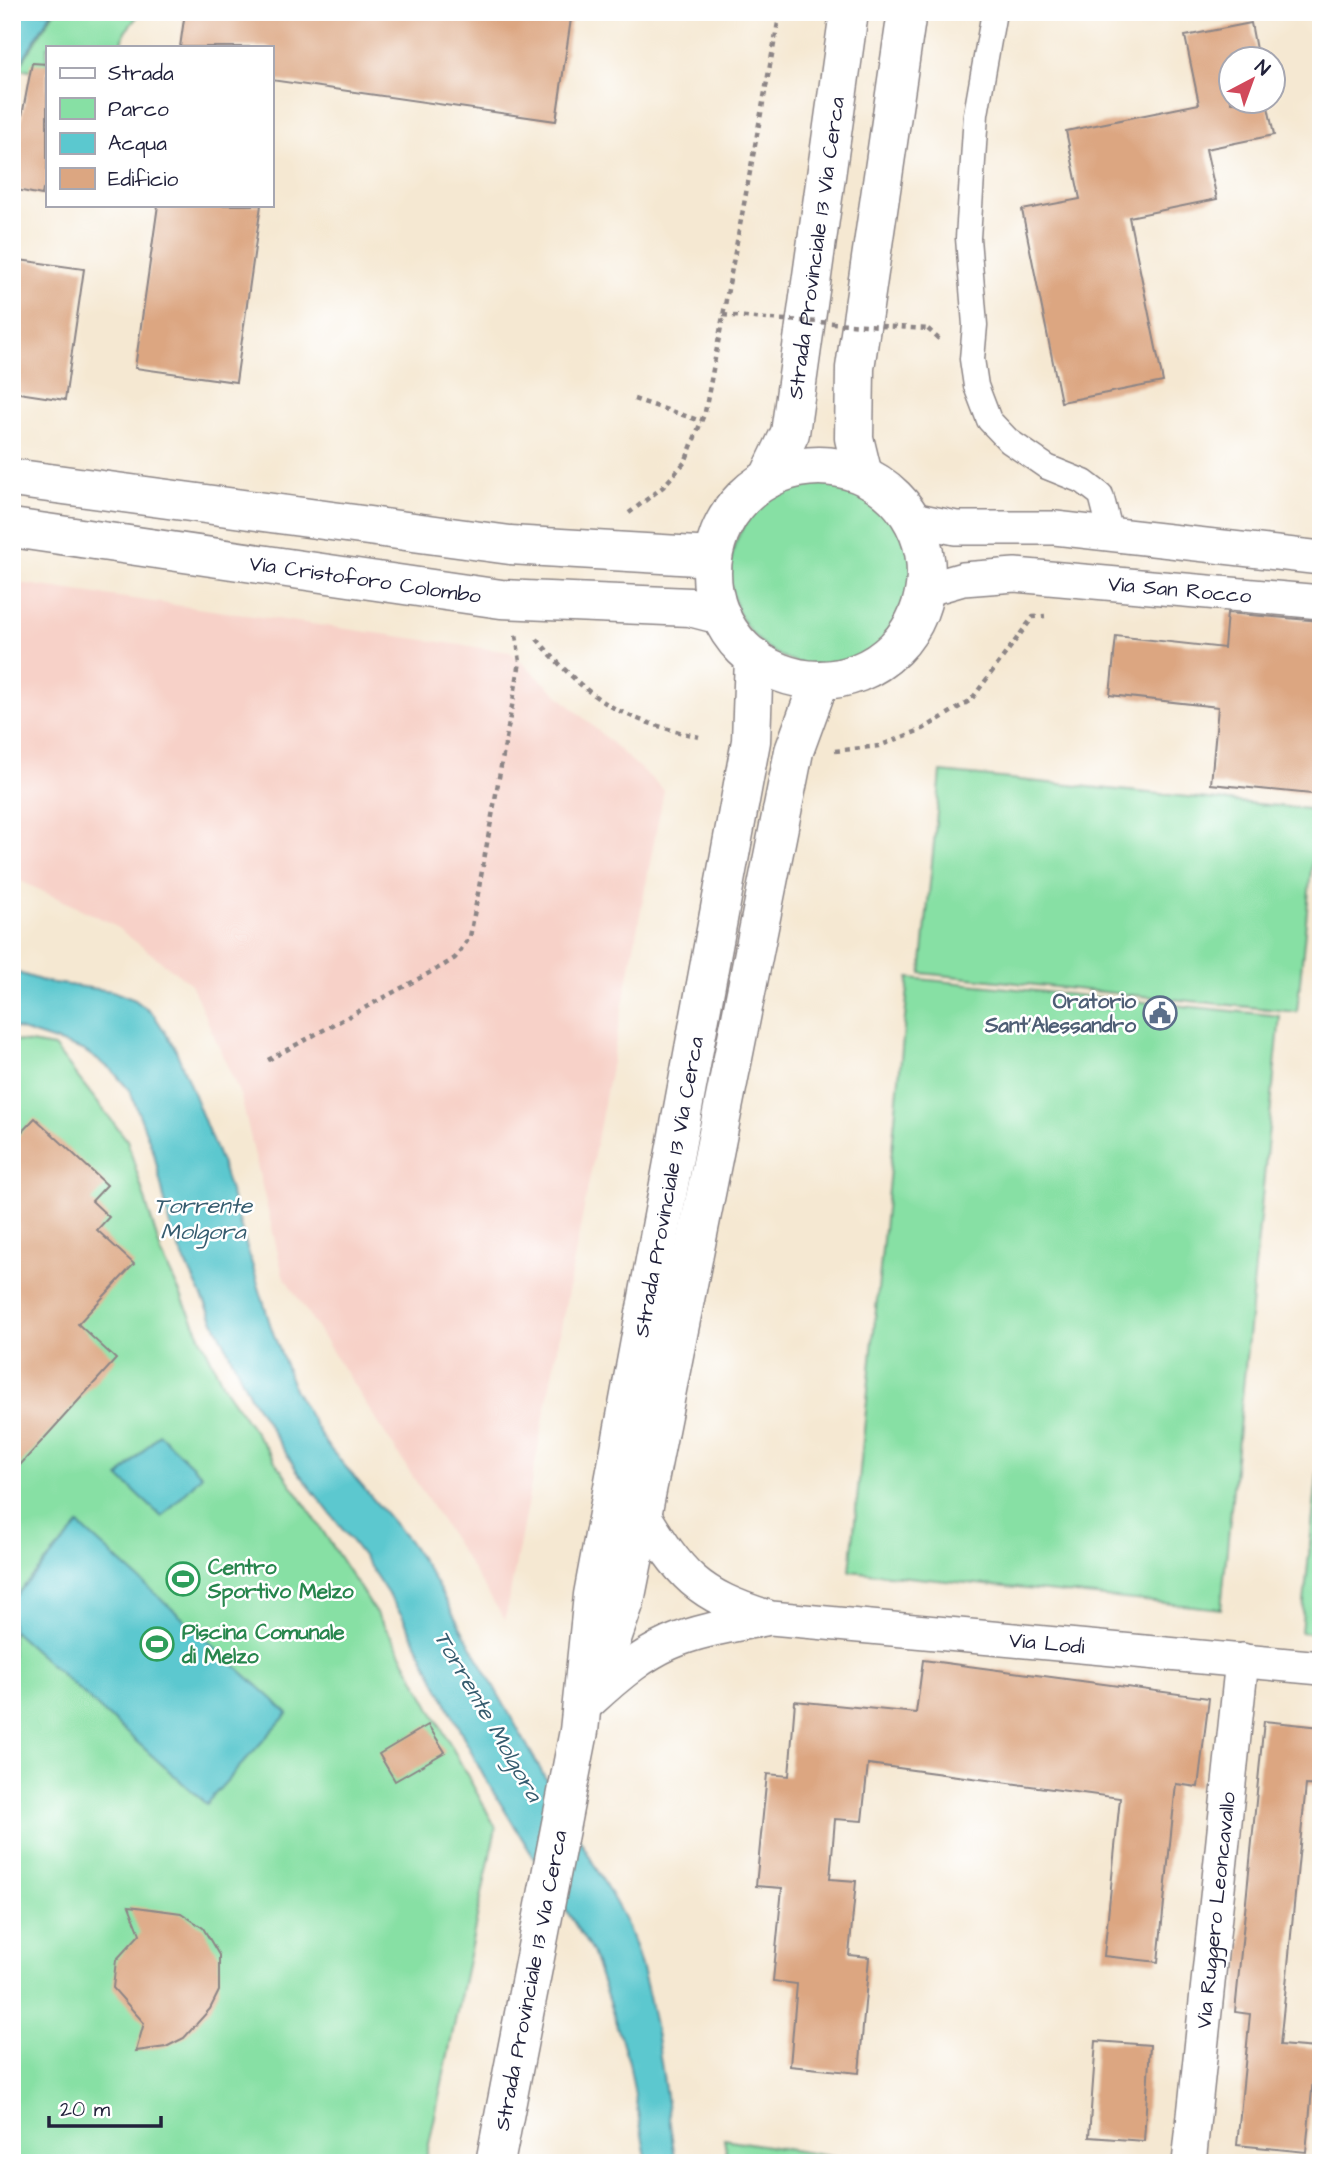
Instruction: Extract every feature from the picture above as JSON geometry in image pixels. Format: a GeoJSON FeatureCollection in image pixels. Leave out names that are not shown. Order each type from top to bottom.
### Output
{"type":"FeatureCollection","features":[{"type":"Feature","properties":{"kind":"main road","name":"Strada Provinciale 13 Via Cerca"},"geometry":{"type":"LineString","coordinates":[[768,479],[790,433],[849,12]]}},
{"type":"Feature","properties":{"kind":"main road"},"geometry":{"type":"LineString","coordinates":[[863,475],[854,438],[855,368],[907,12]]}},
{"type":"Feature","properties":{"kind":"main road","name":"Strada Provinciale 13 Via Cerca"},"geometry":{"type":"LineString","coordinates":[[823,466],[863,475],[894,496],[912,519],[924,550],[925,590],[913,625],[884,658],[850,675],[820,680],[786,673],[754,657],[730,632],[721,615],[712,577],[715,542],[726,519],[746,495],[768,479],[791,469],[823,466]]}},
{"type":"Feature","properties":{"kind":"main road"},"geometry":{"type":"LineString","coordinates":[[12,478],[510,545],[713,557]]}},
{"type":"Feature","properties":{"kind":"main road","name":"Via Cristoforo Colombo"},"geometry":{"type":"LineString","coordinates":[[12,528],[508,615],[690,607],[721,615]]}},
{"type":"Feature","properties":{"kind":"main road","name":"Strada Provinciale 13 Via Cerca"},"geometry":{"type":"LineString","coordinates":[[495,2163],[583,1717],[593,1595],[733,826],[751,741],[754,657]]}},
{"type":"Feature","properties":{"kind":"main road","name":"Strada Provinciale 13 Via Cerca"},"geometry":{"type":"LineString","coordinates":[[583,1717],[625,1601],[794,751],[820,680]]}},
{"type":"Feature","properties":{"kind":"street"},"geometry":{"type":"LineString","coordinates":[[994,12],[976,114],[968,238],[975,325],[973,370],[978,397],[989,420],[1017,448],[1047,467],[1094,488],[1105,502],[1111,534]]}},
{"type":"Feature","properties":{"kind":"street"},"geometry":{"type":"LineString","coordinates":[[912,519],[956,528],[1034,527],[1074,530],[1321,558]]}},
{"type":"Feature","properties":{"kind":"street"},"geometry":{"type":"LineString","coordinates":[[1040,578],[1074,530]]}},
{"type":"Feature","properties":{"kind":"street","name":"Via San Rocco"},"geometry":{"type":"LineString","coordinates":[[925,590],[979,577],[1040,578],[1321,602]]}},
{"type":"Feature","properties":{"kind":"street","name":"Via Lodi"},"geometry":{"type":"LineString","coordinates":[[641,1510],[668,1554],[699,1586],[720,1602],[771,1618],[1321,1668]]}},
{"type":"Feature","properties":{"kind":"street","name":"Via Lodi"},"geometry":{"type":"LineString","coordinates":[[583,1717],[626,1668],[670,1640],[703,1630],[771,1618]]}},
{"type":"Feature","properties":{"kind":"street","name":"Via Ruggero Leoncavallo"},"geometry":{"type":"LineString","coordinates":[[1189,2163],[1242,1660]]}},
{"type":"Feature","properties":{"kind":"path"},"geometry":{"type":"LineString","coordinates":[[625,516],[663,487],[685,462],[701,421],[780,12]]}},
{"type":"Feature","properties":{"kind":"path"},"geometry":{"type":"LineString","coordinates":[[723,315],[928,329]]}},
{"type":"Feature","properties":{"kind":"path"},"geometry":{"type":"LineString","coordinates":[[634,399],[701,421]]}},
{"type":"Feature","properties":{"kind":"path"},"geometry":{"type":"LineString","coordinates":[[508,615],[592,696],[624,716],[699,737]]}},
{"type":"Feature","properties":{"kind":"path"},"geometry":{"type":"LineString","coordinates":[[268,1060],[444,965],[455,958],[470,937],[520,662],[508,615]]}},
{"type":"Feature","properties":{"kind":"path"},"geometry":{"type":"LineString","coordinates":[[834,751],[879,746],[923,729],[971,700],[1033,617],[1047,616]]}},
{"type":"Feature","properties":{"kind":"shaded area"},"geometry":{"type":"Polygon","coordinates":[[[12,582],[510,652],[664,790],[505,1620],[283,1275],[241,1097],[191,984],[111,923],[12,877],[12,582]]]}},
{"type":"Feature","properties":{"kind":"green space"},"geometry":{"type":"Polygon","coordinates":[[[54,12],[141,12],[125,32],[121,46],[46,46],[46,71],[18,69],[54,12]]]}},
{"type":"Feature","properties":{"kind":"green space"},"geometry":{"type":"Polygon","coordinates":[[[822,482],[857,489],[887,509],[907,539],[914,574],[907,609],[887,639],[857,659],[822,666],[787,659],[757,639],[737,609],[730,574],[737,539],[757,509],[787,489],[822,482]]]}},
{"type":"Feature","properties":{"kind":"green space"},"geometry":{"type":"Polygon","coordinates":[[[941,772],[1317,810],[1297,1012],[921,973],[941,772]]]}},
{"type":"Feature","properties":{"kind":"green space"},"geometry":{"type":"Polygon","coordinates":[[[909,978],[1280,1016],[1221,1609],[850,1571],[909,978]]]}},
{"type":"Feature","properties":{"kind":"green space","name":"Centro Sportivo Melzo"},"geometry":{"type":"Polygon","coordinates":[[[12,1040],[54,1047],[127,1140],[162,1255],[225,1389],[313,1516],[394,1641],[496,1828],[425,2163],[12,2163],[12,1040]]]}},
{"type":"Feature","properties":{"kind":"green space"},"geometry":{"type":"Polygon","coordinates":[[[1321,1438],[1321,1634],[1301,1632],[1321,1438]]]}},
{"type":"Feature","properties":{"kind":"green space"},"geometry":{"type":"Polygon","coordinates":[[[724,2139],[871,2163],[728,2163],[724,2139]]]}},
{"type":"Feature","properties":{"kind":"water"},"geometry":{"type":"Polygon","coordinates":[[[12,12],[52,12],[12,77],[12,12]]]}},
{"type":"Feature","properties":{"kind":"water","name":"Torrente Molgora"},"geometry":{"type":"Polygon","coordinates":[[[12,971],[46,982],[112,991],[135,1000],[154,1015],[175,1048],[222,1165],[271,1327],[294,1389],[326,1444],[408,1540],[429,1571],[624,1918],[635,1947],[651,2007],[676,2163],[647,2163],[629,2062],[592,1952],[483,1775],[403,1617],[363,1556],[296,1469],[250,1396],[172,1234],[154,1153],[130,1091],[112,1070],[83,1050],[12,1027],[12,971]]]}},
{"type":"Feature","properties":{"kind":"water"},"geometry":{"type":"Polygon","coordinates":[[[159,1434],[202,1475],[162,1517],[119,1477],[159,1434]]]}},
{"type":"Feature","properties":{"kind":"water","name":"Piscina Comunale di Melzo"},"geometry":{"type":"Polygon","coordinates":[[[79,1525],[288,1713],[206,1804],[12,1630],[12,1600],[79,1525]]]}},
{"type":"Feature","properties":{"kind":"building"},"geometry":{"type":"Polygon","coordinates":[[[185,12],[572,12],[556,121],[273,80],[273,46],[180,46],[185,12]]]}},
{"type":"Feature","properties":{"kind":"building"},"geometry":{"type":"Polygon","coordinates":[[[1251,23],[1255,46],[1218,46],[1218,116],[1270,116],[1274,135],[1206,149],[1217,199],[1129,217],[1163,382],[1061,402],[1022,210],[1080,199],[1066,131],[1199,104],[1185,36],[1251,23]]]}},
{"type":"Feature","properties":{"kind":"building"},"geometry":{"type":"Polygon","coordinates":[[[32,63],[46,64],[46,190],[43,189],[42,195],[12,189],[12,136],[18,137],[32,63]]]}},
{"type":"Feature","properties":{"kind":"building"},"geometry":{"type":"Polygon","coordinates":[[[158,206],[261,206],[236,382],[135,368],[158,206]]]}},
{"type":"Feature","properties":{"kind":"building"},"geometry":{"type":"Polygon","coordinates":[[[12,259],[84,269],[65,400],[12,392],[12,259]]]}},
{"type":"Feature","properties":{"kind":"building"},"geometry":{"type":"Polygon","coordinates":[[[1227,613],[1321,621],[1321,795],[1211,784],[1218,707],[1110,695],[1116,636],[1224,648],[1227,613]]]}},
{"type":"Feature","properties":{"kind":"building"},"geometry":{"type":"Polygon","coordinates":[[[35,1118],[107,1185],[92,1201],[109,1217],[97,1230],[134,1264],[78,1324],[116,1359],[12,1474],[12,1142],[35,1118]]]}},
{"type":"Feature","properties":{"kind":"building"},"geometry":{"type":"Polygon","coordinates":[[[923,1660],[1209,1698],[1198,1787],[1176,1784],[1158,1962],[1104,1956],[1120,1798],[868,1764],[862,1821],[835,1819],[830,1879],[856,1881],[849,1955],[869,1957],[859,2073],[790,2066],[797,1984],[773,1981],[782,1888],[756,1886],[767,1774],[789,1776],[795,1701],[916,1713],[923,1660]]]}},
{"type":"Feature","properties":{"kind":"building"},"geometry":{"type":"Polygon","coordinates":[[[1264,1721],[1321,1727],[1321,1786],[1306,1785],[1280,2045],[1316,2048],[1306,2152],[1237,2145],[1250,2014],[1235,2012],[1264,1721]]]}},
{"type":"Feature","properties":{"kind":"building"},"geometry":{"type":"Polygon","coordinates":[[[428,1725],[445,1752],[395,1781],[379,1754],[428,1725]]]}},
{"type":"Feature","properties":{"kind":"building"},"geometry":{"type":"Polygon","coordinates":[[[129,1906],[181,1913],[203,1928],[219,1955],[219,1991],[210,2009],[184,2038],[166,2047],[136,2051],[144,2023],[113,1988],[116,1960],[140,1934],[129,1906]]]}},
{"type":"Feature","properties":{"kind":"building"},"geometry":{"type":"Polygon","coordinates":[[[1096,2041],[1150,2045],[1144,2141],[1089,2137],[1096,2041]]]}},
{"type":"Feature","properties":{"kind":"place","name":"Oratorio Sant'Alessandro"},"geometry":{"type":"Point","coordinates":[1160,1013]}},
{"type":"Feature","properties":{"kind":"place","name":"Centro Sportivo Melzo"},"geometry":{"type":"Point","coordinates":[183,1579]}},
{"type":"Feature","properties":{"kind":"place","name":"Piscina Comunale di Melzo"},"geometry":{"type":"Point","coordinates":[157,1644]}}]}
